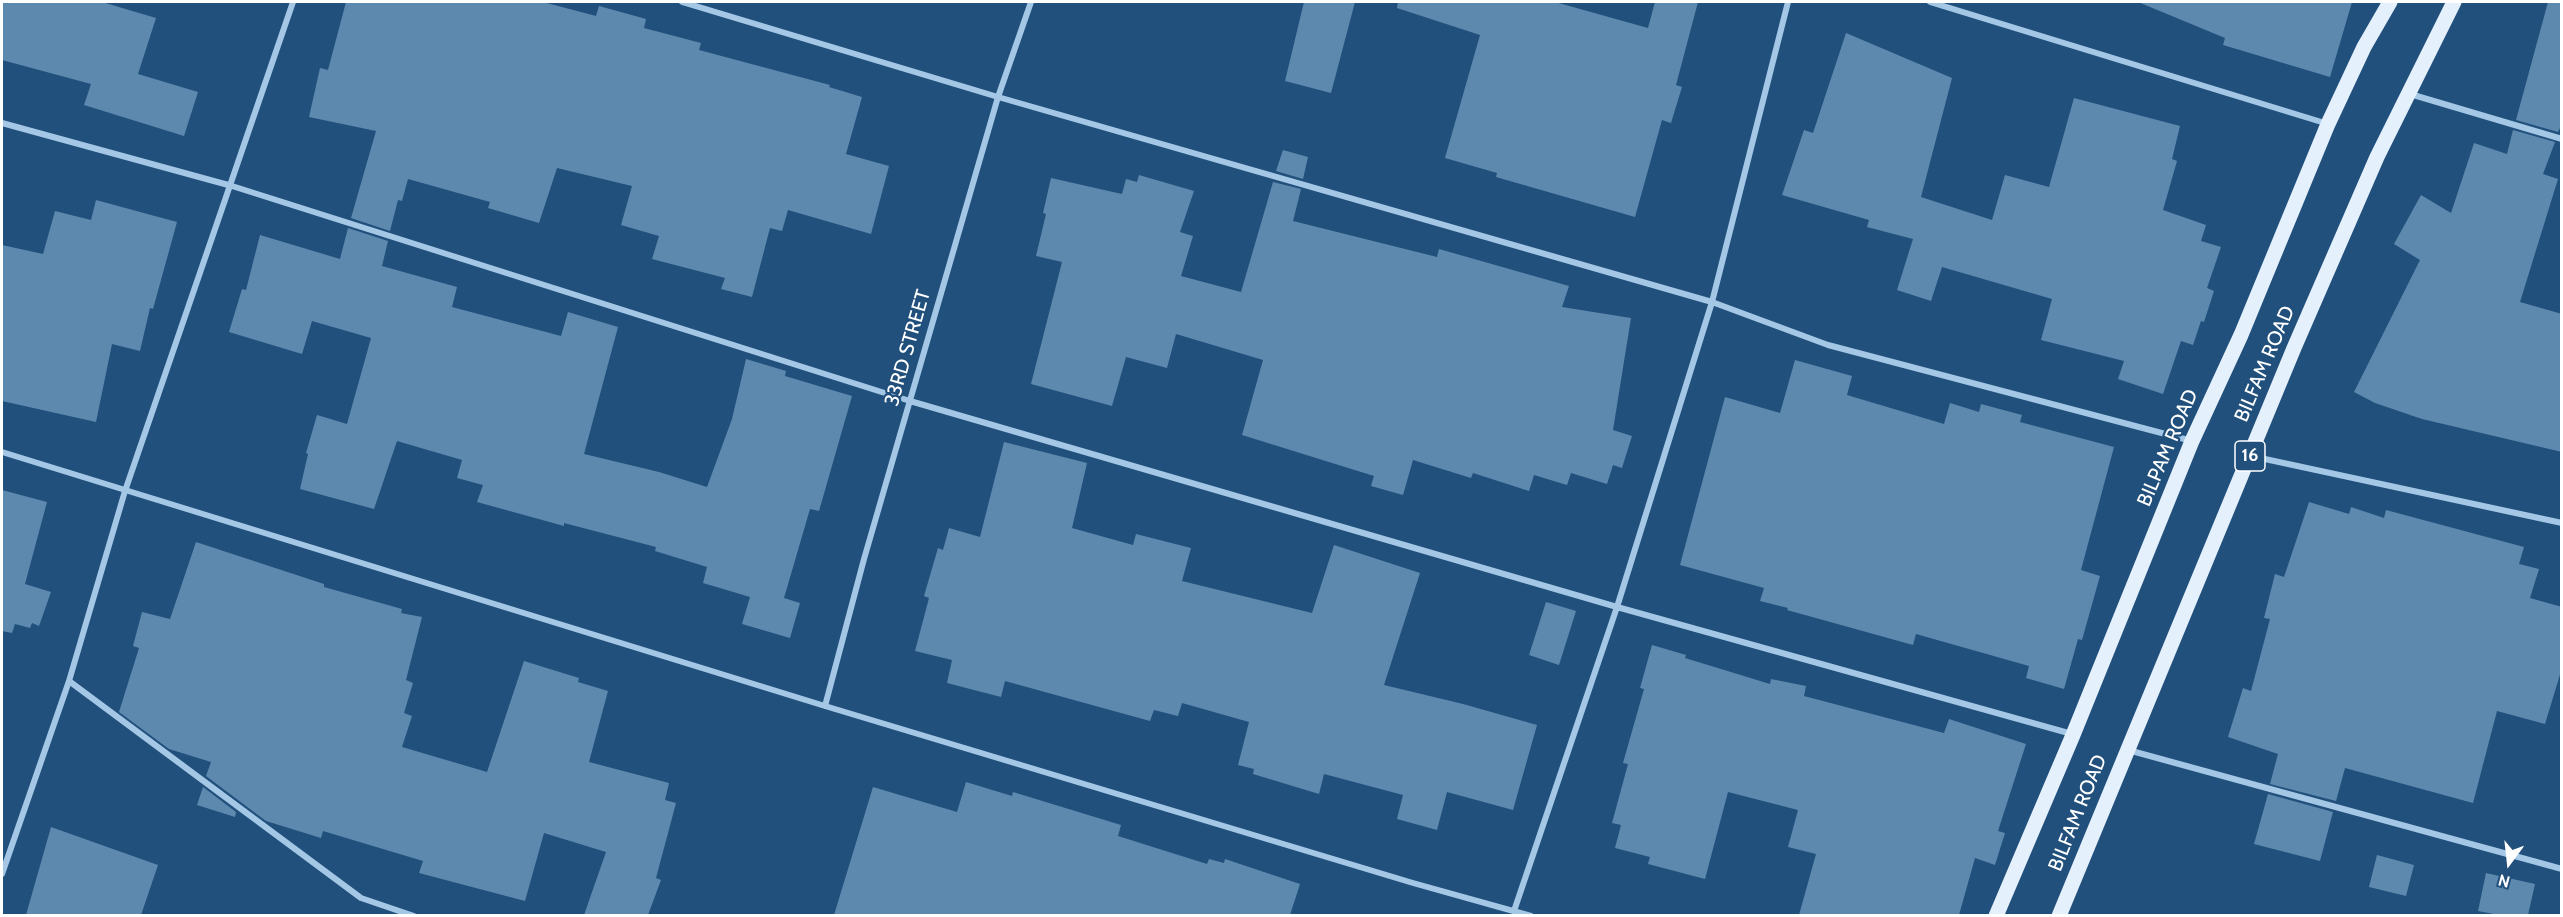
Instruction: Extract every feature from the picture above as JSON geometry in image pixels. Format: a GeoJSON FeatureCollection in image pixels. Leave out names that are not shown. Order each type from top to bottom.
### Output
{"type":"FeatureCollection","features":[{"type":"Feature","properties":{"kind":"main road","name":"BILPAM ROAD"},"geometry":{"type":"LineString","coordinates":[[1996,915],[2073,735],[2192,441],[2241,335],[2328,124],[2364,47],[2390,2]]}},
{"type":"Feature","properties":{"kind":"main road","name":"BILFAM ROAD"},"geometry":{"type":"LineString","coordinates":[[2059,915],[2294,348],[2407,93],[2454,2]]}},
{"type":"Feature","properties":{"kind":"street"},"geometry":{"type":"LineString","coordinates":[[2,874],[69,681],[125,491],[232,186],[293,2]]}},
{"type":"Feature","properties":{"kind":"street"},"geometry":{"type":"LineString","coordinates":[[682,2],[998,97],[1712,302],[1828,345],[2192,441]]}},
{"type":"Feature","properties":{"kind":"street","name":"33RD STREET"},"geometry":{"type":"LineString","coordinates":[[825,706],[998,97],[1031,2]]}},
{"type":"Feature","properties":{"kind":"street"},"geometry":{"type":"LineString","coordinates":[[1514,911],[1617,607],[1712,302],[1788,2]]}},
{"type":"Feature","properties":{"kind":"street"},"geometry":{"type":"LineString","coordinates":[[1930,2],[2328,124]]}},
{"type":"Feature","properties":{"kind":"street"},"geometry":{"type":"LineString","coordinates":[[2407,93],[2562,139]]}},
{"type":"Feature","properties":{"kind":"street"},"geometry":{"type":"LineString","coordinates":[[2,123],[232,186],[910,401],[1617,607],[2073,735]]}},
{"type":"Feature","properties":{"kind":"street"},"geometry":{"type":"LineString","coordinates":[[2,452],[825,706],[1413,883],[1531,915]]}},
{"type":"Feature","properties":{"kind":"street"},"geometry":{"type":"LineString","coordinates":[[2250,456],[2562,523]]}},
{"type":"Feature","properties":{"kind":"street"},"geometry":{"type":"LineString","coordinates":[[69,681],[361,898],[414,915]]}},
{"type":"Feature","properties":{"kind":"street"},"geometry":{"type":"LineString","coordinates":[[2127,750],[2562,869]]}},
{"type":"Feature","properties":{"kind":"building"},"geometry":{"type":"Polygon","coordinates":[[[2,2],[102,2],[156,18],[138,74],[198,92],[184,136],[84,105],[91,84],[2,60],[2,2]]]}},
{"type":"Feature","properties":{"kind":"building"},"geometry":{"type":"Polygon","coordinates":[[[346,2],[543,2],[596,16],[599,6],[646,19],[644,28],[701,43],[699,50],[830,85],[829,87],[862,97],[846,154],[889,166],[871,234],[788,210],[782,231],[770,228],[752,297],[721,289],[725,278],[652,259],[659,236],[621,225],[632,186],[557,168],[539,223],[488,208],[490,202],[408,179],[402,201],[398,200],[390,231],[351,218],[376,131],[309,117],[320,68],[328,70],[346,2]]]}},
{"type":"Feature","properties":{"kind":"building"},"geometry":{"type":"Polygon","coordinates":[[[1304,2],[1355,2],[1331,93],[1285,81],[1304,2]]]}},
{"type":"Feature","properties":{"kind":"building"},"geometry":{"type":"Polygon","coordinates":[[[1398,2],[1555,2],[1648,28],[1655,2],[1698,2],[1676,85],[1682,87],[1671,123],[1662,120],[1635,217],[1496,177],[1497,173],[1445,158],[1480,35],[1397,8],[1398,2]]]}},
{"type":"Feature","properties":{"kind":"building"},"geometry":{"type":"Polygon","coordinates":[[[2138,2],[2352,2],[2330,77],[2223,45],[2225,38],[2138,2]]]}},
{"type":"Feature","properties":{"kind":"building"},"geometry":{"type":"Polygon","coordinates":[[[2548,2],[2562,2],[2562,124],[2558,132],[2516,120],[2548,2]]]}},
{"type":"Feature","properties":{"kind":"building"},"geometry":{"type":"Polygon","coordinates":[[[1846,33],[1952,78],[1921,197],[1992,220],[2005,175],[2049,187],[2074,98],[2180,126],[2172,159],[2177,161],[2163,210],[2206,225],[2201,241],[2221,247],[2207,288],[2214,291],[2204,322],[2201,321],[2193,345],[2181,341],[2163,394],[2118,379],[2124,361],[2041,340],[2052,299],[1942,267],[1931,301],[1897,290],[1913,239],[1867,227],[1869,220],[1782,195],[1804,130],[1813,133],[1846,33]]]}},
{"type":"Feature","properties":{"kind":"building"},"geometry":{"type":"Polygon","coordinates":[[[2513,130],[2555,142],[2543,174],[2558,179],[2520,302],[2562,314],[2562,452],[2422,419],[2375,403],[2354,392],[2420,260],[2394,244],[2421,195],[2451,213],[2474,143],[2507,154],[2513,130]]]}},
{"type":"Feature","properties":{"kind":"building"},"geometry":{"type":"Polygon","coordinates":[[[1283,150],[1308,157],[1303,179],[1276,171],[1283,150]]]}},
{"type":"Feature","properties":{"kind":"building"},"geometry":{"type":"Polygon","coordinates":[[[1139,175],[1194,191],[1180,232],[1193,236],[1181,276],[1241,292],[1273,182],[1301,189],[1293,221],[1437,257],[1439,249],[1569,286],[1562,307],[1631,318],[1613,430],[1632,436],[1622,468],[1613,465],[1607,484],[1571,473],[1567,485],[1534,475],[1529,491],[1473,473],[1471,478],[1413,460],[1403,495],[1371,486],[1374,476],[1242,435],[1263,360],[1176,334],[1167,368],[1126,357],[1112,406],[1031,384],[1062,262],[1036,256],[1046,214],[1043,213],[1051,178],[1122,194],[1126,179],[1137,182],[1139,175]]]}},
{"type":"Feature","properties":{"kind":"building"},"geometry":{"type":"Polygon","coordinates":[[[96,200],[177,222],[153,309],[150,308],[140,351],[112,344],[96,422],[2,401],[2,245],[43,254],[55,211],[91,220],[96,200]]]}},
{"type":"Feature","properties":{"kind":"building"},"geometry":{"type":"Polygon","coordinates":[[[348,228],[388,241],[382,266],[457,287],[452,307],[561,336],[568,312],[618,327],[584,454],[659,472],[707,487],[732,419],[746,359],[786,371],[785,376],[852,396],[819,511],[810,509],[784,598],[800,603],[790,638],[742,624],[750,597],[703,583],[707,567],[655,551],[656,547],[564,523],[564,526],[477,502],[483,485],[457,478],[462,460],[397,441],[374,509],[300,489],[308,454],[306,453],[317,415],[347,424],[371,338],[312,321],[302,354],[229,332],[242,289],[246,290],[260,235],[340,259],[348,228]]]}},
{"type":"Feature","properties":{"kind":"building"},"geometry":{"type":"Polygon","coordinates":[[[1795,360],[1852,376],[1847,395],[1944,424],[1950,403],[1979,412],[1981,404],[2022,415],[2020,422],[2114,447],[2081,570],[2100,576],[2082,640],[2078,639],[2064,689],[2026,678],[2029,666],[1916,634],[1913,645],[1787,610],[1788,608],[1760,601],[1764,588],[1680,565],[1725,397],[1780,413],[1795,360]]]}},
{"type":"Feature","properties":{"kind":"building"},"geometry":{"type":"Polygon","coordinates":[[[1004,442],[1087,463],[1072,528],[1133,545],[1136,534],[1191,548],[1182,581],[1312,613],[1334,545],[1420,573],[1384,685],[1537,725],[1513,810],[1447,792],[1437,830],[1397,819],[1403,795],[1324,774],[1319,794],[1253,774],[1254,769],[1238,765],[1249,722],[1182,703],[1178,716],[1154,710],[1150,721],[1005,681],[1001,697],[947,683],[952,660],[915,651],[929,598],[924,596],[938,548],[943,550],[949,528],[980,537],[1004,442]]]}},
{"type":"Feature","properties":{"kind":"building"},"geometry":{"type":"Polygon","coordinates":[[[2,490],[47,502],[25,584],[51,592],[39,626],[32,623],[30,628],[15,624],[12,633],[2,631],[2,490]]]}},
{"type":"Feature","properties":{"kind":"building"},"geometry":{"type":"Polygon","coordinates":[[[2309,502],[2349,514],[2351,507],[2384,518],[2386,510],[2524,547],[2519,564],[2539,569],[2530,598],[2562,607],[2562,668],[2545,724],[2497,711],[2473,803],[2345,768],[2336,801],[2270,784],[2278,754],[2228,737],[2243,688],[2251,691],[2270,619],[2264,618],[2275,574],[2284,577],[2309,502]]]}},
{"type":"Feature","properties":{"kind":"building"},"geometry":{"type":"Polygon","coordinates":[[[196,542],[324,584],[324,587],[402,609],[401,613],[422,617],[406,680],[413,683],[404,713],[412,716],[402,747],[487,772],[524,661],[579,678],[578,682],[608,691],[589,762],[669,783],[665,800],[676,803],[656,878],[661,880],[648,915],[584,915],[606,852],[544,833],[525,901],[419,873],[423,861],[323,831],[321,838],[266,821],[206,776],[211,762],[169,749],[119,712],[139,648],[133,646],[142,612],[170,619],[196,542]]]}},
{"type":"Feature","properties":{"kind":"building"},"geometry":{"type":"Polygon","coordinates":[[[1546,602],[1576,611],[1559,665],[1529,655],[1546,602]]]}},
{"type":"Feature","properties":{"kind":"building"},"geometry":{"type":"Polygon","coordinates":[[[1652,645],[1686,655],[1685,658],[1770,684],[1771,679],[1806,686],[1804,696],[1944,733],[1949,719],[2026,744],[1998,831],[2005,833],[1995,865],[1975,858],[1959,915],[1799,915],[1816,854],[1788,847],[1798,810],[1728,792],[1705,879],[1648,864],[1650,857],[1615,848],[1621,825],[1612,823],[1628,764],[1623,763],[1644,689],[1640,688],[1652,645]]]}},
{"type":"Feature","properties":{"kind":"building"},"geometry":{"type":"Polygon","coordinates":[[[966,782],[1012,796],[1013,792],[1121,825],[1118,836],[1207,864],[1209,859],[1224,863],[1225,859],[1300,884],[1290,915],[834,915],[873,787],[957,812],[966,782]]]}},
{"type":"Feature","properties":{"kind":"building"},"geometry":{"type":"Polygon","coordinates":[[[203,787],[236,812],[235,817],[197,805],[203,787]]]}},
{"type":"Feature","properties":{"kind":"building"},"geometry":{"type":"Polygon","coordinates":[[[2268,794],[2333,812],[2320,861],[2254,844],[2268,794]]]}},
{"type":"Feature","properties":{"kind":"building"},"geometry":{"type":"Polygon","coordinates":[[[51,827],[158,865],[141,915],[26,915],[51,827]]]}},
{"type":"Feature","properties":{"kind":"building"},"geometry":{"type":"Polygon","coordinates":[[[2377,855],[2414,865],[2406,896],[2369,887],[2377,855]]]}},
{"type":"Feature","properties":{"kind":"building"},"geometry":{"type":"Polygon","coordinates":[[[2486,873],[2535,884],[2528,915],[2499,915],[2478,911],[2486,873]]]}}]}
